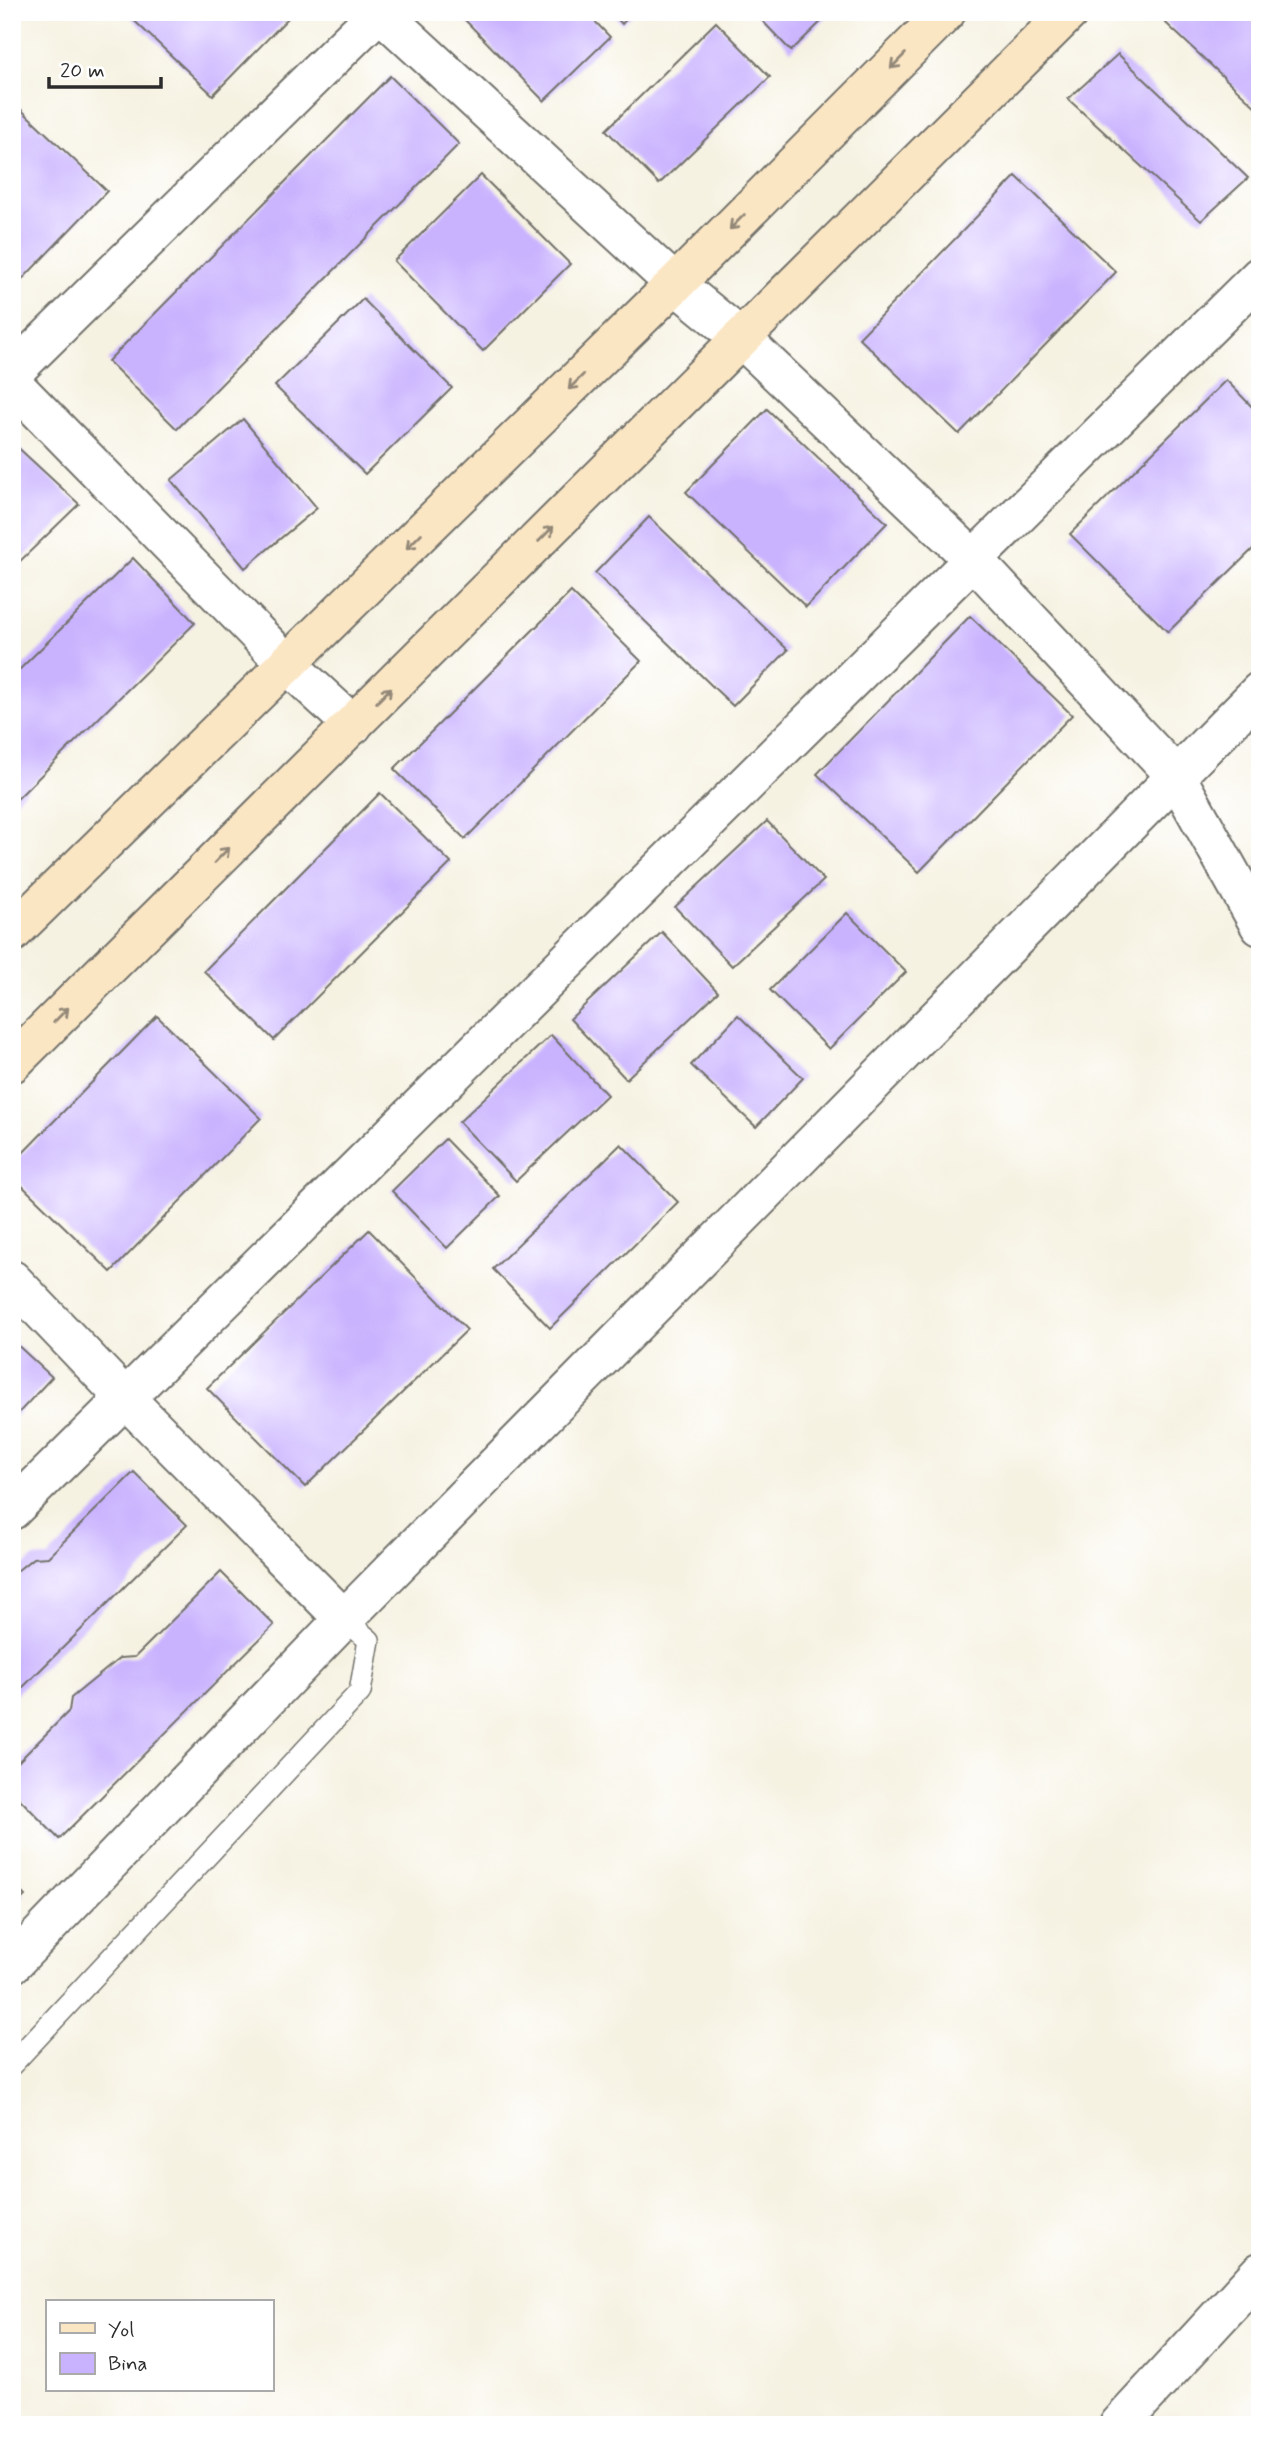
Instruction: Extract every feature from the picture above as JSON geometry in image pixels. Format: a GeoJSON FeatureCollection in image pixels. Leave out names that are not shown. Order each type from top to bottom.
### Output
{"type":"FeatureCollection","features":[{"type":"Feature","properties":{"kind":"main road"},"geometry":{"type":"LineString","coordinates":[[12,933],[675,284],[946,12]]}},
{"type":"Feature","properties":{"kind":"main road"},"geometry":{"type":"LineString","coordinates":[[12,1063],[1069,12]]}},
{"type":"Feature","properties":{"kind":"street"},"geometry":{"type":"LineString","coordinates":[[12,373],[379,12],[675,284],[742,340],[972,558],[1176,776],[1260,926]]}},
{"type":"Feature","properties":{"kind":"street"},"geometry":{"type":"LineString","coordinates":[[12,1510],[1260,276]]}},
{"type":"Feature","properties":{"kind":"street"},"geometry":{"type":"LineString","coordinates":[[12,383],[288,665],[354,725]]}},
{"type":"Feature","properties":{"kind":"street"},"geometry":{"type":"LineString","coordinates":[[12,1964],[344,1619],[1260,691]]}},
{"type":"Feature","properties":{"kind":"street"},"geometry":{"type":"LineString","coordinates":[[12,1280],[344,1619]]}},
{"type":"Feature","properties":{"kind":"street"},"geometry":{"type":"LineString","coordinates":[[1119,2425],[1260,2272]]}},
{"type":"Feature","properties":{"kind":"lane"},"geometry":{"type":"LineString","coordinates":[[12,2064],[360,1692],[369,1640],[344,1619]]}},
{"type":"Feature","properties":{"kind":"building"},"geometry":{"type":"Polygon","coordinates":[[[125,12],[294,12],[213,95],[125,12]]]}},
{"type":"Feature","properties":{"kind":"building"},"geometry":{"type":"Polygon","coordinates":[[[473,12],[586,12],[610,37],[544,101],[465,20],[473,12]]]}},
{"type":"Feature","properties":{"kind":"building"},"geometry":{"type":"Polygon","coordinates":[[[611,12],[633,12],[622,24],[611,12]]]}},
{"type":"Feature","properties":{"kind":"building"},"geometry":{"type":"Polygon","coordinates":[[[754,12],[831,12],[791,51],[754,12]]]}},
{"type":"Feature","properties":{"kind":"building"},"geometry":{"type":"Polygon","coordinates":[[[1154,12],[1260,12],[1260,111],[1154,12]]]}},
{"type":"Feature","properties":{"kind":"building"},"geometry":{"type":"Polygon","coordinates":[[[716,22],[770,77],[659,184],[606,130],[716,22]]]}},
{"type":"Feature","properties":{"kind":"building"},"geometry":{"type":"Polygon","coordinates":[[[1118,54],[1248,178],[1201,221],[1068,99],[1118,54]]]}},
{"type":"Feature","properties":{"kind":"building"},"geometry":{"type":"Polygon","coordinates":[[[390,76],[459,144],[177,429],[108,361],[390,76]]]}},
{"type":"Feature","properties":{"kind":"building"},"geometry":{"type":"Polygon","coordinates":[[[12,101],[107,191],[12,290],[12,101]]]}},
{"type":"Feature","properties":{"kind":"building"},"geometry":{"type":"Polygon","coordinates":[[[481,175],[570,264],[483,351],[394,261],[481,175]]]}},
{"type":"Feature","properties":{"kind":"building"},"geometry":{"type":"Polygon","coordinates":[[[1016,176],[1116,272],[959,434],[859,338],[1016,176]]]}},
{"type":"Feature","properties":{"kind":"building"},"geometry":{"type":"Polygon","coordinates":[[[363,299],[452,388],[365,474],[275,386],[363,299]]]}},
{"type":"Feature","properties":{"kind":"building"},"geometry":{"type":"Polygon","coordinates":[[[1226,380],[1260,415],[1260,542],[1168,632],[1070,534],[1226,380]]]}},
{"type":"Feature","properties":{"kind":"building"},"geometry":{"type":"Polygon","coordinates":[[[767,409],[887,523],[806,607],[686,492],[767,409]]]}},
{"type":"Feature","properties":{"kind":"building"},"geometry":{"type":"Polygon","coordinates":[[[243,419],[317,508],[245,568],[171,480],[243,419]]]}},
{"type":"Feature","properties":{"kind":"building"},"geometry":{"type":"Polygon","coordinates":[[[12,442],[79,504],[12,569],[12,442]]]}},
{"type":"Feature","properties":{"kind":"building"},"geometry":{"type":"Polygon","coordinates":[[[649,517],[788,650],[733,706],[595,573],[649,517]]]}},
{"type":"Feature","properties":{"kind":"building"},"geometry":{"type":"Polygon","coordinates":[[[133,558],[195,623],[12,804],[12,677],[133,558]]]}},
{"type":"Feature","properties":{"kind":"building"},"geometry":{"type":"Polygon","coordinates":[[[571,592],[641,661],[465,839],[394,769],[571,592]]]}},
{"type":"Feature","properties":{"kind":"building"},"geometry":{"type":"Polygon","coordinates":[[[970,616],[1072,715],[919,872],[817,774],[970,616]]]}},
{"type":"Feature","properties":{"kind":"building"},"geometry":{"type":"Polygon","coordinates":[[[380,793],[451,863],[274,1040],[204,971],[380,793]]]}},
{"type":"Feature","properties":{"kind":"building"},"geometry":{"type":"Polygon","coordinates":[[[767,821],[824,880],[732,966],[675,907],[767,821]]]}},
{"type":"Feature","properties":{"kind":"building"},"geometry":{"type":"Polygon","coordinates":[[[847,913],[906,972],[829,1049],[770,990],[847,913]]]}},
{"type":"Feature","properties":{"kind":"building"},"geometry":{"type":"Polygon","coordinates":[[[662,932],[718,992],[626,1079],[570,1019],[662,932]]]}},
{"type":"Feature","properties":{"kind":"building"},"geometry":{"type":"Polygon","coordinates":[[[738,1015],[803,1078],[756,1127],[691,1065],[738,1015]]]}},
{"type":"Feature","properties":{"kind":"building"},"geometry":{"type":"Polygon","coordinates":[[[157,1016],[261,1118],[111,1272],[12,1176],[12,1164],[157,1016]]]}},
{"type":"Feature","properties":{"kind":"building"},"geometry":{"type":"Polygon","coordinates":[[[551,1035],[607,1095],[516,1181],[459,1122],[551,1035]]]}},
{"type":"Feature","properties":{"kind":"building"},"geometry":{"type":"Polygon","coordinates":[[[445,1139],[500,1196],[447,1248],[392,1191],[445,1139]]]}},
{"type":"Feature","properties":{"kind":"building"},"geometry":{"type":"Polygon","coordinates":[[[621,1144],[678,1202],[550,1328],[493,1269],[621,1144]]]}},
{"type":"Feature","properties":{"kind":"building"},"geometry":{"type":"Polygon","coordinates":[[[369,1230],[467,1330],[305,1487],[207,1388],[369,1230]]]}},
{"type":"Feature","properties":{"kind":"building"},"geometry":{"type":"Polygon","coordinates":[[[12,1340],[52,1377],[12,1420],[12,1340]]]}},
{"type":"Feature","properties":{"kind":"building"},"geometry":{"type":"Polygon","coordinates":[[[134,1472],[187,1525],[12,1698],[12,1575],[33,1558],[48,1557],[134,1472]]]}},
{"type":"Feature","properties":{"kind":"building"},"geometry":{"type":"Polygon","coordinates":[[[221,1572],[274,1625],[59,1839],[12,1791],[12,1768],[69,1711],[71,1698],[120,1658],[135,1657],[221,1572]]]}},
{"type":"Feature","properties":{"kind":"building"},"geometry":{"type":"Polygon","coordinates":[[[12,1883],[25,1896],[12,1908],[12,1883]]]}}]}
